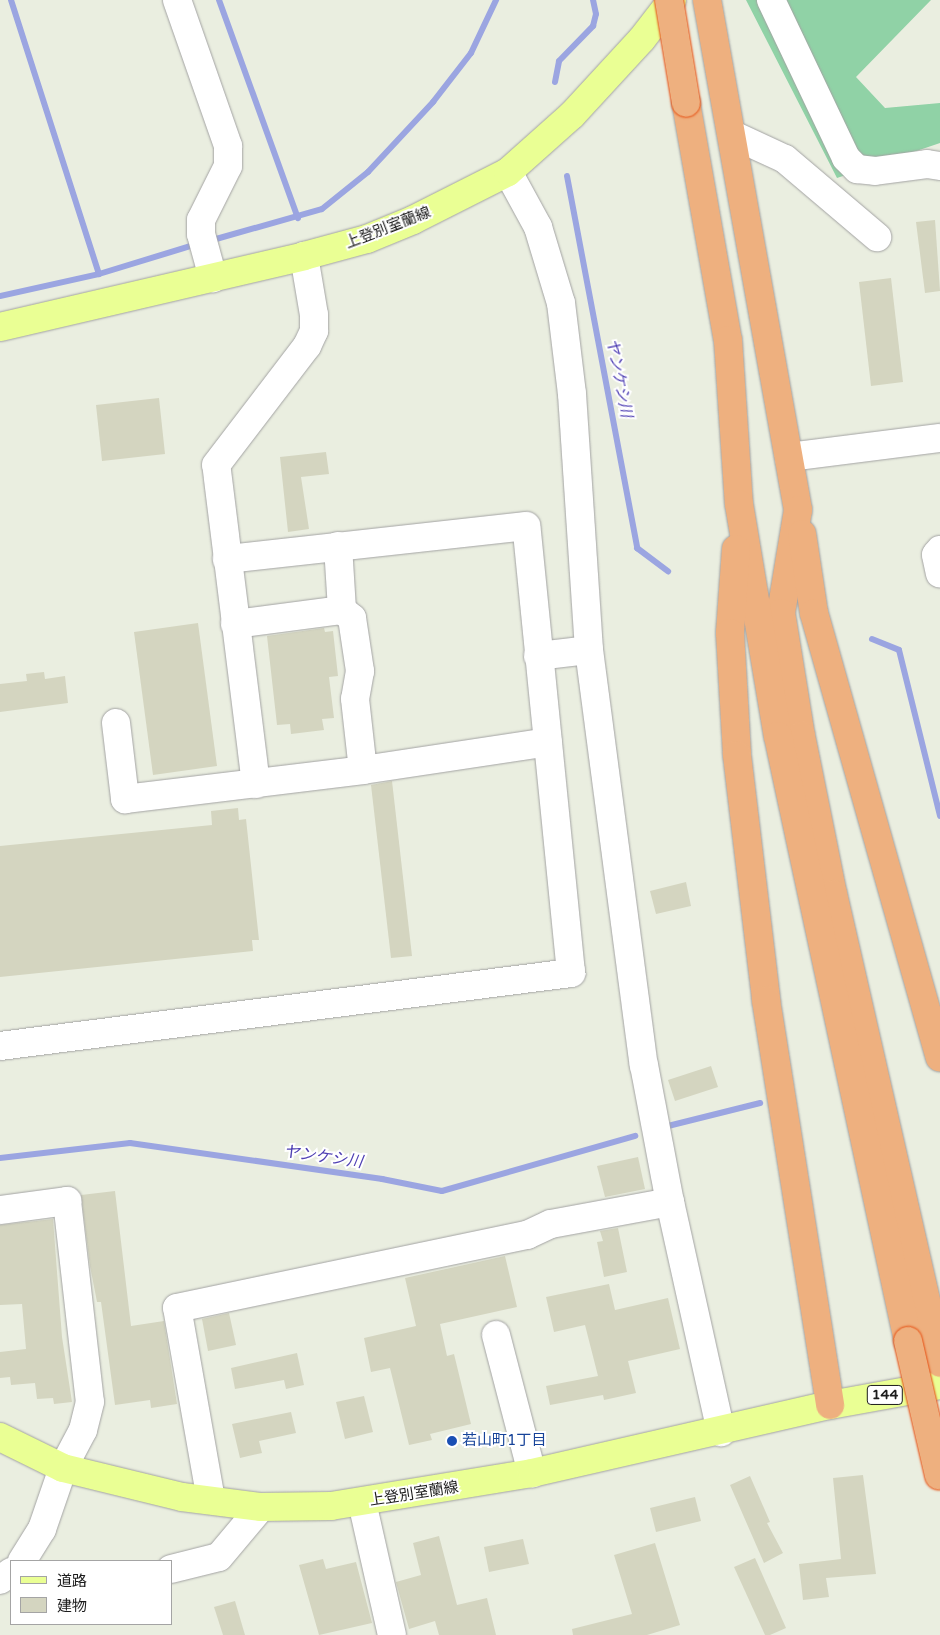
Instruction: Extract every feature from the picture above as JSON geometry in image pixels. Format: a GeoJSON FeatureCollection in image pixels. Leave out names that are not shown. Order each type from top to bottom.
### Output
{"type":"FeatureCollection","features":[{"type":"Feature","properties":{"kind":"highway"},"geometry":{"type":"LineString","coordinates":[[671,0],[686,103],[728,340],[739,504],[780,746],[921,1338],[940,1363]]}},
{"type":"Feature","properties":{"kind":"highway"},"geometry":{"type":"LineString","coordinates":[[707,0],[724,82],[814,613],[940,1058]]}},
{"type":"Feature","properties":{"kind":"highway"},"geometry":{"type":"LineString","coordinates":[[739,504],[730,633],[737,754],[766,1000],[830,1406]]}},
{"type":"Feature","properties":{"kind":"highway"},"geometry":{"type":"LineString","coordinates":[[798,510],[781,613],[782,622],[833,894],[921,1338],[940,1477]]}},
{"type":"Feature","properties":{"kind":"main road","name":"上登別室蘭線"},"geometry":{"type":"LineString","coordinates":[[0,328],[207,255],[304,256],[376,235],[508,172],[572,115],[642,39],[671,0]]}},
{"type":"Feature","properties":{"kind":"main road","name":"144"},"geometry":{"type":"LineString","coordinates":[[830,1406],[940,1385]]}},
{"type":"Feature","properties":{"kind":"main road","name":"上登別室蘭線"},"geometry":{"type":"LineString","coordinates":[[0,1437],[63,1468],[182,1497],[260,1507],[332,1506],[532,1473],[830,1406]]}},
{"type":"Feature","properties":{"kind":"street"},"geometry":{"type":"LineString","coordinates":[[177,0],[228,146],[228,166],[205,208],[207,255]]}},
{"type":"Feature","properties":{"kind":"street"},"geometry":{"type":"LineString","coordinates":[[771,0],[846,158],[857,169],[876,171],[932,164],[940,166]]}},
{"type":"Feature","properties":{"kind":"street"},"geometry":{"type":"LineString","coordinates":[[733,135],[785,159],[877,237]]}},
{"type":"Feature","properties":{"kind":"street"},"geometry":{"type":"LineString","coordinates":[[508,172],[538,227],[561,303],[572,394],[590,650],[644,1065],[670,1202],[721,1432]]}},
{"type":"Feature","properties":{"kind":"street"},"geometry":{"type":"LineString","coordinates":[[256,784],[234,624],[216,465],[307,346],[314,331],[314,315],[304,256]]}},
{"type":"Feature","properties":{"kind":"street"},"geometry":{"type":"LineString","coordinates":[[789,457],[940,438]]}},
{"type":"Feature","properties":{"kind":"street"},"geometry":{"type":"LineString","coordinates":[[0,1046],[571,973],[526,526],[227,558]]}},
{"type":"Feature","properties":{"kind":"street"},"geometry":{"type":"LineString","coordinates":[[338,546],[342,610]]}},
{"type":"Feature","properties":{"kind":"street"},"geometry":{"type":"LineString","coordinates":[[940,550],[936,555],[940,574]]}},
{"type":"Feature","properties":{"kind":"street"},"geometry":{"type":"LineString","coordinates":[[234,624],[342,610],[352,618],[360,671],[355,699],[363,770]]}},
{"type":"Feature","properties":{"kind":"street"},"geometry":{"type":"LineString","coordinates":[[538,656],[590,650]]}},
{"type":"Feature","properties":{"kind":"street"},"geometry":{"type":"LineString","coordinates":[[116,723],[125,799],[363,770],[548,742]]}},
{"type":"Feature","properties":{"kind":"street"},"geometry":{"type":"LineString","coordinates":[[0,1210],[67,1201],[90,1402],[83,1430],[63,1468],[42,1529],[20,1560]]}},
{"type":"Feature","properties":{"kind":"street"},"geometry":{"type":"LineString","coordinates":[[211,1500],[177,1308],[527,1235],[551,1224],[670,1202]]}},
{"type":"Feature","properties":{"kind":"street"},"geometry":{"type":"LineString","coordinates":[[496,1335],[532,1473]]}},
{"type":"Feature","properties":{"kind":"street"},"geometry":{"type":"LineString","coordinates":[[362,1502],[392,1635]]}},
{"type":"Feature","properties":{"kind":"street"},"geometry":{"type":"LineString","coordinates":[[172,1569],[220,1557],[260,1507]]}},
{"type":"Feature","properties":{"kind":"green space"},"geometry":{"type":"Polygon","coordinates":[[[746,0],[931,0],[856,77],[885,108],[940,103],[940,143],[837,178],[746,0]]]}},
{"type":"Feature","properties":{"kind":"building"},"geometry":{"type":"Polygon","coordinates":[[[935,220],[940,291],[925,293],[916,222],[935,220]]]}},
{"type":"Feature","properties":{"kind":"building"},"geometry":{"type":"Polygon","coordinates":[[[891,278],[903,382],[871,386],[859,282],[891,278]]]}},
{"type":"Feature","properties":{"kind":"building"},"geometry":{"type":"Polygon","coordinates":[[[159,398],[165,454],[102,461],[96,405],[159,398]]]}},
{"type":"Feature","properties":{"kind":"building"},"geometry":{"type":"Polygon","coordinates":[[[326,452],[329,474],[301,477],[309,529],[288,532],[280,457],[326,452]]]}},
{"type":"Feature","properties":{"kind":"building"},"geometry":{"type":"Polygon","coordinates":[[[198,623],[217,766],[153,775],[134,632],[198,623]]]}},
{"type":"Feature","properties":{"kind":"building"},"geometry":{"type":"Polygon","coordinates":[[[324,628],[325,632],[333,631],[338,676],[329,677],[334,718],[322,719],[324,730],[291,734],[290,724],[277,725],[267,636],[324,628]]]}},
{"type":"Feature","properties":{"kind":"building"},"geometry":{"type":"Polygon","coordinates":[[[44,672],[45,679],[65,676],[68,703],[0,712],[0,684],[27,681],[26,674],[44,672]]]}},
{"type":"Feature","properties":{"kind":"building"},"geometry":{"type":"Polygon","coordinates":[[[392,781],[412,956],[391,958],[371,785],[392,781]]]}},
{"type":"Feature","properties":{"kind":"building"},"geometry":{"type":"Polygon","coordinates":[[[238,808],[239,820],[246,819],[259,940],[252,940],[253,951],[0,977],[0,846],[212,825],[211,811],[238,808]]]}},
{"type":"Feature","properties":{"kind":"building"},"geometry":{"type":"Polygon","coordinates":[[[686,882],[691,906],[656,914],[650,891],[686,882]]]}},
{"type":"Feature","properties":{"kind":"building"},"geometry":{"type":"Polygon","coordinates":[[[711,1066],[718,1087],[675,1101],[668,1080],[711,1066]]]}},
{"type":"Feature","properties":{"kind":"building"},"geometry":{"type":"Polygon","coordinates":[[[638,1157],[645,1189],[605,1197],[597,1166],[638,1157]]]}},
{"type":"Feature","properties":{"kind":"building"},"geometry":{"type":"Polygon","coordinates":[[[115,1191],[131,1326],[164,1321],[177,1404],[151,1408],[150,1400],[115,1405],[101,1302],[97,1302],[90,1266],[81,1195],[115,1191]]]}},
{"type":"Feature","properties":{"kind":"building"},"geometry":{"type":"Polygon","coordinates":[[[53,1219],[62,1337],[72,1402],[54,1404],[53,1398],[37,1399],[35,1383],[11,1385],[10,1377],[0,1378],[0,1352],[26,1349],[22,1304],[0,1305],[0,1225],[53,1219]]]}},
{"type":"Feature","properties":{"kind":"building"},"geometry":{"type":"Polygon","coordinates":[[[618,1228],[627,1272],[604,1277],[597,1242],[603,1241],[600,1231],[618,1228]]]}},
{"type":"Feature","properties":{"kind":"building"},"geometry":{"type":"Polygon","coordinates":[[[505,1256],[517,1307],[440,1324],[447,1356],[454,1354],[471,1424],[430,1434],[432,1440],[409,1445],[390,1368],[371,1372],[364,1338],[416,1326],[405,1278],[505,1256]]]}},
{"type":"Feature","properties":{"kind":"building"},"geometry":{"type":"Polygon","coordinates":[[[609,1284],[615,1310],[668,1298],[680,1349],[628,1361],[636,1393],[604,1400],[603,1395],[550,1405],[546,1386],[598,1376],[585,1325],[554,1332],[546,1297],[609,1284]]]}},
{"type":"Feature","properties":{"kind":"building"},"geometry":{"type":"Polygon","coordinates":[[[229,1313],[236,1345],[208,1351],[202,1319],[229,1313]]]}},
{"type":"Feature","properties":{"kind":"building"},"geometry":{"type":"Polygon","coordinates":[[[297,1353],[304,1385],[286,1389],[284,1380],[235,1389],[231,1368],[297,1353]]]}},
{"type":"Feature","properties":{"kind":"building"},"geometry":{"type":"Polygon","coordinates":[[[364,1396],[373,1432],[345,1439],[336,1402],[364,1396]]]}},
{"type":"Feature","properties":{"kind":"building"},"geometry":{"type":"Polygon","coordinates":[[[291,1412],[296,1433],[259,1441],[262,1453],[240,1458],[232,1424],[291,1412]]]}},
{"type":"Feature","properties":{"kind":"building"},"geometry":{"type":"Polygon","coordinates":[[[863,1475],[876,1574],[826,1578],[829,1597],[803,1600],[799,1564],[841,1559],[833,1478],[863,1475]]]}},
{"type":"Feature","properties":{"kind":"building"},"geometry":{"type":"Polygon","coordinates":[[[750,1476],[770,1522],[767,1523],[783,1553],[764,1563],[730,1485],[750,1476]]]}},
{"type":"Feature","properties":{"kind":"building"},"geometry":{"type":"Polygon","coordinates":[[[695,1497],[701,1521],[656,1532],[650,1508],[695,1497]]]}},
{"type":"Feature","properties":{"kind":"building"},"geometry":{"type":"Polygon","coordinates":[[[439,1536],[457,1605],[487,1598],[496,1635],[439,1635],[435,1621],[409,1629],[396,1582],[421,1575],[413,1543],[439,1536]]]}},
{"type":"Feature","properties":{"kind":"building"},"geometry":{"type":"Polygon","coordinates":[[[523,1539],[529,1564],[489,1572],[484,1547],[523,1539]]]}},
{"type":"Feature","properties":{"kind":"building"},"geometry":{"type":"Polygon","coordinates":[[[655,1543],[680,1625],[647,1635],[573,1635],[572,1629],[632,1614],[614,1555],[655,1543]]]}},
{"type":"Feature","properties":{"kind":"building"},"geometry":{"type":"Polygon","coordinates":[[[755,1558],[786,1628],[770,1635],[765,1635],[734,1567],[755,1558]]]}},
{"type":"Feature","properties":{"kind":"building"},"geometry":{"type":"Polygon","coordinates":[[[323,1559],[326,1569],[356,1562],[372,1623],[319,1635],[299,1565],[323,1559]]]}},
{"type":"Feature","properties":{"kind":"building"},"geometry":{"type":"Polygon","coordinates":[[[235,1601],[245,1635],[223,1635],[214,1607],[235,1601]]]}},
{"type":"Feature","properties":{"kind":"waterway"},"geometry":{"type":"LineString","coordinates":[[11,0],[99,274]]}},
{"type":"Feature","properties":{"kind":"waterway"},"geometry":{"type":"LineString","coordinates":[[219,0],[298,218]]}},
{"type":"Feature","properties":{"kind":"waterway"},"geometry":{"type":"LineString","coordinates":[[209,241],[322,209],[368,172],[433,102],[471,53],[496,0]]}},
{"type":"Feature","properties":{"kind":"waterway"},"geometry":{"type":"LineString","coordinates":[[555,82],[559,61],[593,26],[596,14],[593,0]]}},
{"type":"Feature","properties":{"kind":"waterway","name":"ヤンケシ川"},"geometry":{"type":"LineString","coordinates":[[567,176],[637,548],[668,571]]}},
{"type":"Feature","properties":{"kind":"waterway"},"geometry":{"type":"LineString","coordinates":[[0,296],[99,274],[197,244]]}},
{"type":"Feature","properties":{"kind":"waterway","name":"ヤンケシ川"},"geometry":{"type":"LineString","coordinates":[[872,639],[899,650],[940,816]]}},
{"type":"Feature","properties":{"kind":"waterway","name":"ヤンケシ川"},"geometry":{"type":"LineString","coordinates":[[668,1126],[760,1103]]}},
{"type":"Feature","properties":{"kind":"waterway","name":"ヤンケシ川"},"geometry":{"type":"LineString","coordinates":[[0,1158],[130,1143],[382,1179],[442,1191],[635,1136]]}},
{"type":"Feature","properties":{"kind":"place","name":"若山町1丁目"},"geometry":{"type":"Point","coordinates":[452,1441]}}]}
